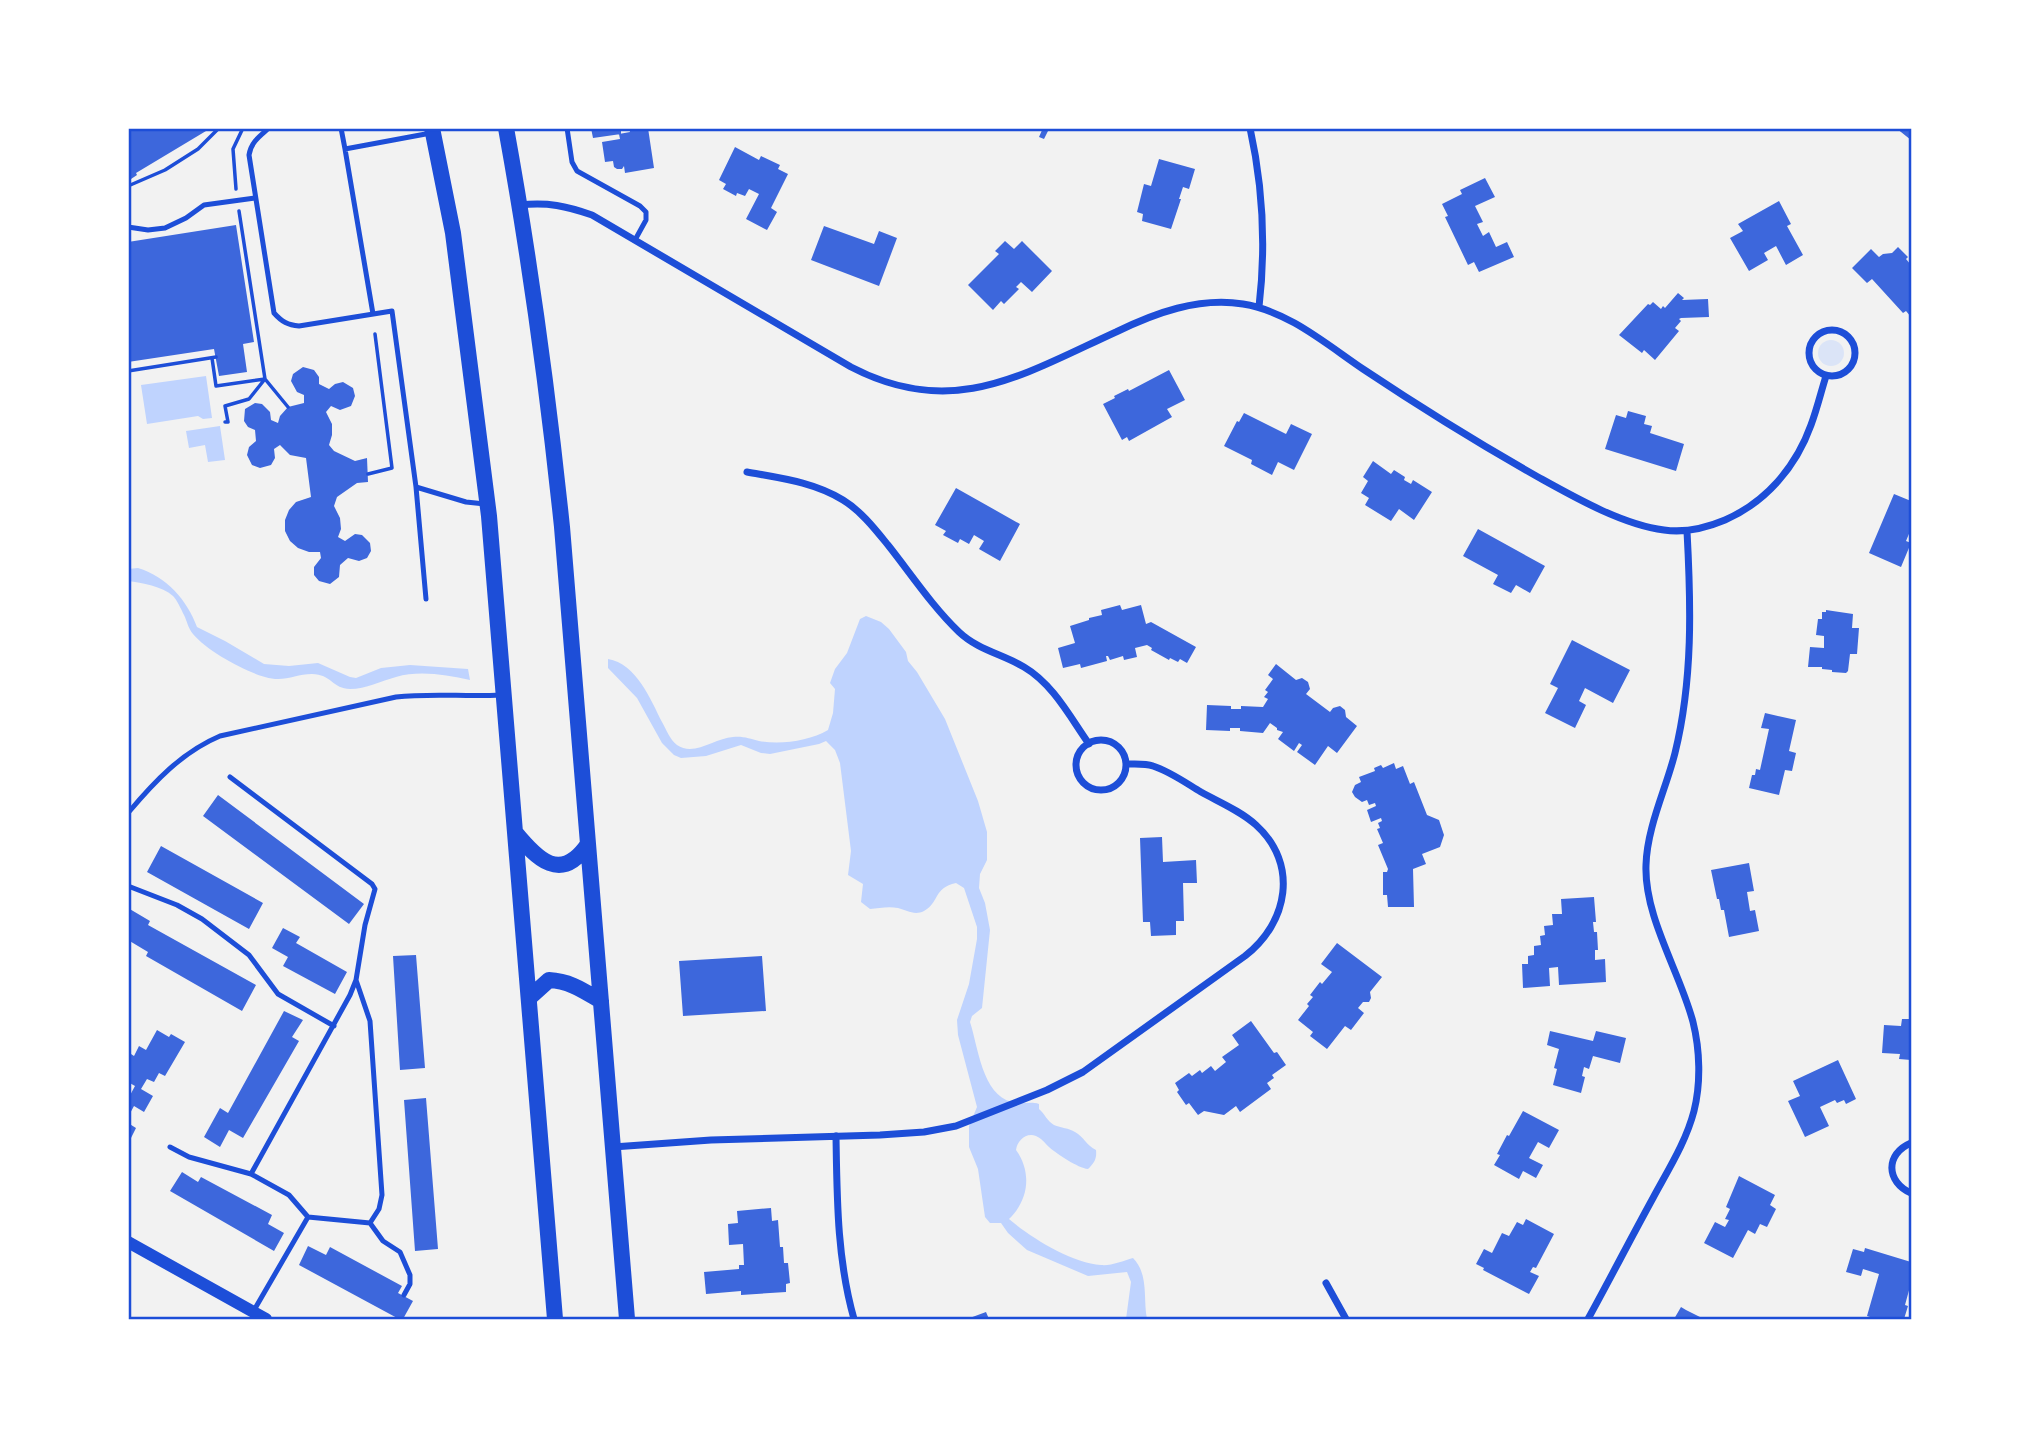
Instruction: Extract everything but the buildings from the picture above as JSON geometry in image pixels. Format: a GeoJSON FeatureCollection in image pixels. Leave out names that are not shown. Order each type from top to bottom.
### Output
{"type":"FeatureCollection","features":[{"type":"Feature","properties":{"kind":"main road"},"geometry":{"type":"LineString","coordinates":[[506,128],[543,365],[556,473],[627,1319]]}},
{"type":"Feature","properties":{"kind":"main road"},"geometry":{"type":"LineString","coordinates":[[432,130],[453,233],[488,505],[555,1319]]}},
{"type":"Feature","properties":{"kind":"main road"},"geometry":{"type":"LineString","coordinates":[[515,832],[537,858],[555,865],[567,863],[579,856],[588,844]]}},
{"type":"Feature","properties":{"kind":"main road"},"geometry":{"type":"LineString","coordinates":[[529,998],[549,980],[563,981],[601,1001]]}},
{"type":"Feature","properties":{"kind":"street"},"geometry":{"type":"LineString","coordinates":[[1250,128],[1262,214],[1263,265],[1259,307]]}},
{"type":"Feature","properties":{"kind":"street"},"geometry":{"type":"LineString","coordinates":[[519,205],[564,205],[592,215],[862,373],[892,385],[928,392],[958,391],[999,382],[1052,362],[1169,310],[1210,303],[1259,307],[1293,323],[1449,426],[1552,485],[1629,521],[1661,530],[1687,531],[1703,528],[1740,513],[1763,497],[1791,464],[1811,425],[1826,376]]}},
{"type":"Feature","properties":{"kind":"street"},"geometry":{"type":"LineString","coordinates":[[1825,332],[1840,332],[1851,342],[1854,349],[1852,364],[1841,374],[1826,376],[1810,361],[1810,346],[1825,332]]}},
{"type":"Feature","properties":{"kind":"street"},"geometry":{"type":"LineString","coordinates":[[747,472],[802,482],[852,506],[875,529],[960,633],[982,649],[1014,662],[1037,676],[1052,691],[1089,744]]}},
{"type":"Feature","properties":{"kind":"street"},"geometry":{"type":"LineString","coordinates":[[1588,1319],[1684,1140],[1696,1098],[1698,1063],[1692,1021],[1650,900],[1646,866],[1650,838],[1675,752],[1687,684],[1687,531]]}},
{"type":"Feature","properties":{"kind":"street"},"geometry":{"type":"LineString","coordinates":[[1096,741],[1110,742],[1121,750],[1126,764],[1123,778],[1112,788],[1097,790],[1079,776],[1077,762],[1083,748],[1089,744],[1096,741]]}},
{"type":"Feature","properties":{"kind":"street"},"geometry":{"type":"LineString","coordinates":[[613,1147],[711,1140],[924,1132],[956,1126],[1071,1079],[1256,947],[1272,928],[1282,903],[1283,879],[1278,856],[1267,837],[1254,823],[1152,765],[1126,764]]}},
{"type":"Feature","properties":{"kind":"street"},"geometry":{"type":"LineString","coordinates":[[836,1136],[839,1247],[854,1319]]}},
{"type":"Feature","properties":{"kind":"street"},"geometry":{"type":"LineString","coordinates":[[1911,1143],[1896,1153],[1892,1168],[1897,1184],[1911,1193]]}},
{"type":"Feature","properties":{"kind":"street"},"geometry":{"type":"LineString","coordinates":[[128,1242],[266,1319]]}},
{"type":"Feature","properties":{"kind":"street"},"geometry":{"type":"LineString","coordinates":[[1326,1283],[1346,1319]]}},
{"type":"Feature","properties":{"kind":"lane"},"geometry":{"type":"LineString","coordinates":[[269,128],[250,148],[249,155],[275,313],[288,325],[299,326],[392,311],[416,487],[426,599]]}},
{"type":"Feature","properties":{"kind":"lane"},"geometry":{"type":"LineString","coordinates":[[341,128],[373,314]]}},
{"type":"Feature","properties":{"kind":"lane"},"geometry":{"type":"LineString","coordinates":[[567,128],[572,162],[578,171],[646,212],[645,222],[635,240]]}},
{"type":"Feature","properties":{"kind":"lane"},"geometry":{"type":"LineString","coordinates":[[345,149],[432,130]]}},
{"type":"Feature","properties":{"kind":"lane"},"geometry":{"type":"LineString","coordinates":[[128,227],[148,230],[165,228],[204,205],[255,198]]}},
{"type":"Feature","properties":{"kind":"lane"},"geometry":{"type":"LineString","coordinates":[[416,487],[466,502],[488,505]]}},
{"type":"Feature","properties":{"kind":"lane"},"geometry":{"type":"LineString","coordinates":[[128,813],[174,765],[195,748],[220,736],[396,697],[504,695]]}},
{"type":"Feature","properties":{"kind":"lane"},"geometry":{"type":"LineString","coordinates":[[230,777],[372,884],[375,889],[365,925],[356,980],[350,995],[251,1174]]}},
{"type":"Feature","properties":{"kind":"lane"},"geometry":{"type":"LineString","coordinates":[[128,886],[177,905],[202,919],[249,955],[278,994],[334,1026]]}},
{"type":"Feature","properties":{"kind":"lane"},"geometry":{"type":"LineString","coordinates":[[356,980],[370,1021],[382,1195],[379,1209],[370,1223]]}},
{"type":"Feature","properties":{"kind":"lane"},"geometry":{"type":"LineString","coordinates":[[170,1147],[189,1157],[251,1174],[289,1195],[308,1217],[370,1223],[383,1241],[400,1252],[410,1275],[410,1284],[404,1295]]}},
{"type":"Feature","properties":{"kind":"lane"},"geometry":{"type":"LineString","coordinates":[[253,1312],[308,1217]]}},
{"type":"Feature","properties":{"kind":"path"},"geometry":{"type":"LineString","coordinates":[[128,186],[165,170],[198,149],[219,128]]}},
{"type":"Feature","properties":{"kind":"path"},"geometry":{"type":"LineString","coordinates":[[243,128],[233,149],[255,333],[265,379],[288,407]]}},
{"type":"Feature","properties":{"kind":"path"},"geometry":{"type":"LineString","coordinates":[[368,474],[392,468],[375,334]]}},
{"type":"Feature","properties":{"kind":"path"},"geometry":{"type":"LineString","coordinates":[[128,371],[214,358],[216,386],[265,379]]}},
{"type":"Feature","properties":{"kind":"path"},"geometry":{"type":"LineString","coordinates":[[225,422],[228,422],[225,406],[249,399],[265,379]]}},
{"type":"Feature","properties":{"kind":"shaded area"},"geometry":{"type":"Polygon","coordinates":[[[1831,340],[1840,344],[1844,353],[1840,362],[1831,366],[1822,362],[1818,353],[1822,344],[1831,340]]]}},
{"type":"Feature","properties":{"kind":"water"},"geometry":{"type":"Polygon","coordinates":[[[206,376],[212,418],[203,419],[198,416],[147,424],[141,385],[206,376]]]}},
{"type":"Feature","properties":{"kind":"water"},"geometry":{"type":"Polygon","coordinates":[[[220,426],[225,460],[208,462],[205,445],[189,448],[186,431],[220,426]]]}},
{"type":"Feature","properties":{"kind":"water"},"geometry":{"type":"Polygon","coordinates":[[[138,568],[158,577],[175,591],[188,608],[197,627],[264,664],[289,666],[318,663],[356,678],[381,668],[410,665],[468,669],[470,680],[414,674],[350,689],[340,687],[318,675],[272,679],[256,674],[226,660],[199,640],[190,629],[173,596],[152,586],[128,581],[128,569],[138,568]]]}},
{"type":"Feature","properties":{"kind":"water"},"geometry":{"type":"Polygon","coordinates":[[[866,616],[881,622],[889,629],[906,652],[908,661],[945,719],[978,801],[987,832],[987,860],[980,874],[979,888],[990,930],[982,1008],[972,1016],[970,1022],[988,1080],[1002,1098],[1015,1103],[1039,1104],[1039,1109],[1052,1123],[1075,1132],[1096,1150],[1095,1161],[1088,1169],[1062,1157],[1036,1136],[1023,1138],[1016,1150],[1024,1167],[1026,1186],[1021,1203],[1009,1219],[1040,1241],[1077,1260],[1105,1265],[1133,1258],[1143,1279],[1147,1319],[1126,1319],[1131,1282],[1127,1272],[1088,1276],[1027,1250],[1001,1223],[990,1223],[985,1217],[978,1169],[969,1147],[969,1126],[977,1107],[958,1035],[957,1020],[969,984],[977,939],[977,927],[964,888],[956,883],[949,885],[940,892],[933,904],[920,912],[891,907],[870,909],[861,902],[863,884],[848,875],[851,851],[840,763],[835,750],[826,741],[770,754],[741,745],[706,756],[681,758],[662,743],[637,698],[608,668],[608,659],[627,667],[647,693],[670,737],[684,748],[697,748],[733,737],[776,743],[795,741],[828,730],[835,689],[830,683],[835,669],[847,653],[860,619],[866,616]]]}}]}
